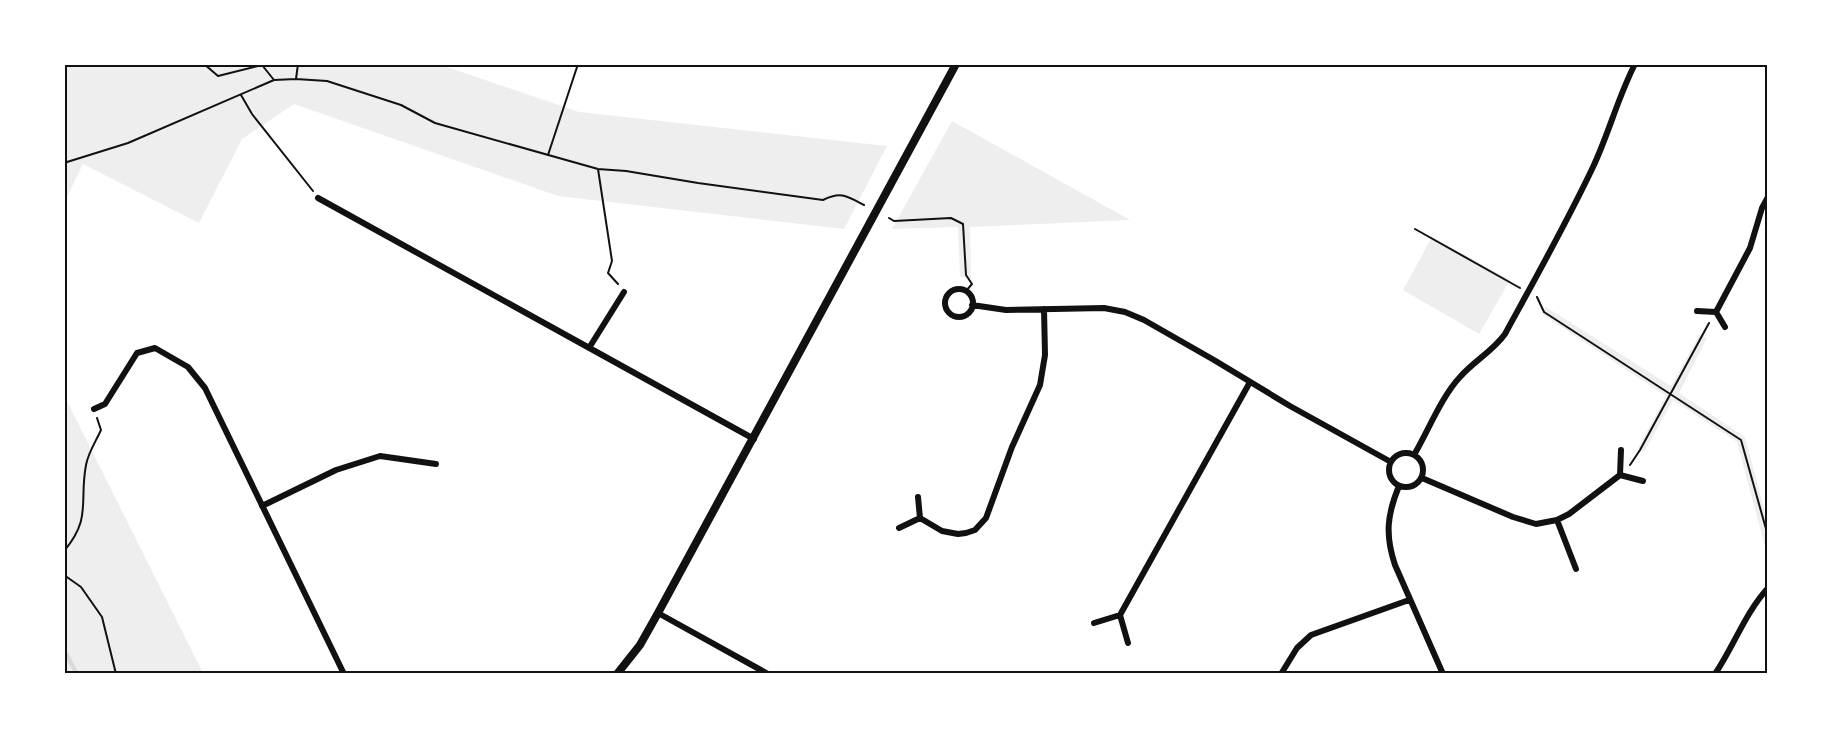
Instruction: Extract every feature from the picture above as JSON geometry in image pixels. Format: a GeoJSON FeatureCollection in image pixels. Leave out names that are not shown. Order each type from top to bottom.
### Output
{"type":"FeatureCollection","features":[{"type":"Feature","properties":{"kind":"street"},"geometry":{"type":"LineString","coordinates":[[617,674],[640,645],[658,613],[956,64]]}},
{"type":"Feature","properties":{"kind":"street"},"geometry":{"type":"LineString","coordinates":[[1414,455],[1450,389],[1505,334],[1567,222],[1595,164],[1624,86],[1635,64]]}},
{"type":"Feature","properties":{"kind":"street"},"geometry":{"type":"LineString","coordinates":[[1716,312],[1746,256],[1767,197]]}},
{"type":"Feature","properties":{"kind":"street"},"geometry":{"type":"LineString","coordinates":[[318,198],[754,439]]}},
{"type":"Feature","properties":{"kind":"street"},"geometry":{"type":"LineString","coordinates":[[957,289],[966,291],[971,297],[972,305],[968,313],[954,316],[947,310],[945,301],[949,293],[957,289]]}},
{"type":"Feature","properties":{"kind":"street"},"geometry":{"type":"LineString","coordinates":[[589,348],[624,292]]}},
{"type":"Feature","properties":{"kind":"street"},"geometry":{"type":"LineString","coordinates":[[972,305],[1006,310],[1104,308],[1125,312],[1144,320],[1390,462]]}},
{"type":"Feature","properties":{"kind":"street"},"geometry":{"type":"LineString","coordinates":[[920,518],[942,531],[958,534],[975,530],[986,518],[1005,466],[1040,386],[1045,355],[1044,309]]}},
{"type":"Feature","properties":{"kind":"street"},"geometry":{"type":"LineString","coordinates":[[1696,311],[1716,312]]}},
{"type":"Feature","properties":{"kind":"street"},"geometry":{"type":"LineString","coordinates":[[1716,312],[1725,327]]}},
{"type":"Feature","properties":{"kind":"street"},"geometry":{"type":"LineString","coordinates":[[94,410],[105,404],[137,353],[155,348],[188,368],[205,388],[344,674]]}},
{"type":"Feature","properties":{"kind":"street"},"geometry":{"type":"LineString","coordinates":[[1094,623],[1120,615],[1250,382]]}},
{"type":"Feature","properties":{"kind":"street"},"geometry":{"type":"LineString","coordinates":[[1620,475],[1621,450]]}},
{"type":"Feature","properties":{"kind":"street"},"geometry":{"type":"LineString","coordinates":[[1398,454],[1414,455],[1424,467],[1422,478],[1415,486],[1404,488],[1399,486],[1390,478],[1390,462],[1398,454]]}},
{"type":"Feature","properties":{"kind":"street"},"geometry":{"type":"LineString","coordinates":[[262,506],[336,470],[380,456],[436,464]]}},
{"type":"Feature","properties":{"kind":"street"},"geometry":{"type":"LineString","coordinates":[[1422,478],[1526,522],[1536,524],[1557,520],[1620,475]]}},
{"type":"Feature","properties":{"kind":"street"},"geometry":{"type":"LineString","coordinates":[[1620,475],[1643,481]]}},
{"type":"Feature","properties":{"kind":"street"},"geometry":{"type":"LineString","coordinates":[[1399,486],[1390,513],[1388,538],[1395,566],[1443,674]]}},
{"type":"Feature","properties":{"kind":"street"},"geometry":{"type":"LineString","coordinates":[[918,497],[920,518]]}},
{"type":"Feature","properties":{"kind":"street"},"geometry":{"type":"LineString","coordinates":[[899,528],[920,518]]}},
{"type":"Feature","properties":{"kind":"street"},"geometry":{"type":"LineString","coordinates":[[1557,520],[1576,568]]}},
{"type":"Feature","properties":{"kind":"street"},"geometry":{"type":"LineString","coordinates":[[1715,674],[1748,614],[1767,588]]}},
{"type":"Feature","properties":{"kind":"street"},"geometry":{"type":"LineString","coordinates":[[1281,674],[1297,648],[1311,635],[1409,600]]}},
{"type":"Feature","properties":{"kind":"street"},"geometry":{"type":"LineString","coordinates":[[658,613],[768,674]]}},
{"type":"Feature","properties":{"kind":"street"},"geometry":{"type":"LineString","coordinates":[[1120,615],[1128,643]]}},
{"type":"Feature","properties":{"kind":"path"},"geometry":{"type":"LineString","coordinates":[[204,64],[218,76],[262,65],[274,80]]}},
{"type":"Feature","properties":{"kind":"path"},"geometry":{"type":"LineString","coordinates":[[296,79],[298,64]]}},
{"type":"Feature","properties":{"kind":"path"},"geometry":{"type":"LineString","coordinates":[[548,155],[578,64]]}},
{"type":"Feature","properties":{"kind":"path"},"geometry":{"type":"LineString","coordinates":[[64,166],[68,162],[128,143],[274,80],[296,79],[327,81],[401,105],[435,123],[598,169],[626,171],[823,200],[843,194],[864,205]]}},
{"type":"Feature","properties":{"kind":"path"},"geometry":{"type":"LineString","coordinates":[[241,95],[252,114],[318,198]]}},
{"type":"Feature","properties":{"kind":"path"},"geometry":{"type":"LineString","coordinates":[[598,169],[612,261],[609,273],[624,292]]}},
{"type":"Feature","properties":{"kind":"path"},"geometry":{"type":"LineString","coordinates":[[889,218],[894,221],[951,218],[963,224],[966,275],[972,284],[966,291]]}},
{"type":"Feature","properties":{"kind":"path"},"geometry":{"type":"LineString","coordinates":[[1415,229],[1520,288]]}},
{"type":"Feature","properties":{"kind":"path"},"geometry":{"type":"LineString","coordinates":[[1536,297],[1544,312],[1741,440],[1767,536]]}},
{"type":"Feature","properties":{"kind":"path"},"geometry":{"type":"LineString","coordinates":[[1620,475],[1633,462],[1716,312]]}},
{"type":"Feature","properties":{"kind":"path"},"geometry":{"type":"LineString","coordinates":[[64,551],[74,539],[83,516],[86,464],[101,430],[94,410]]}},
{"type":"Feature","properties":{"kind":"path"},"geometry":{"type":"LineString","coordinates":[[64,575],[81,587],[102,617],[116,674]]}},
{"type":"Feature","properties":{"kind":"shaded area"},"geometry":{"type":"Polygon","coordinates":[[[65,65],[441,65],[579,112],[887,146],[844,229],[558,196],[294,104],[242,139],[199,223],[83,164],[65,201],[65,65]]]}},
{"type":"Feature","properties":{"kind":"shaded area"},"geometry":{"type":"Polygon","coordinates":[[[952,121],[1130,220],[970,227],[971,278],[960,277],[958,227],[892,229],[952,121]]]}},
{"type":"Feature","properties":{"kind":"shaded area"},"geometry":{"type":"Polygon","coordinates":[[[1432,237],[1510,280],[1479,334],[1403,290],[1432,237]]]}},
{"type":"Feature","properties":{"kind":"shaded area"},"geometry":{"type":"Polygon","coordinates":[[[1546,307],[1671,386],[1700,334],[1707,338],[1679,393],[1745,437],[1767,520],[1767,554],[1737,442],[1673,400],[1644,452],[1638,448],[1666,396],[1542,314],[1546,307]]]}},
{"type":"Feature","properties":{"kind":"shaded area"},"geometry":{"type":"Polygon","coordinates":[[[64,395],[203,673],[65,673],[64,395]]]}},
{"type":"Feature","properties":{"kind":"waterway"},"geometry":{"type":"LineString","coordinates":[[64,650],[77,674]]}}]}
